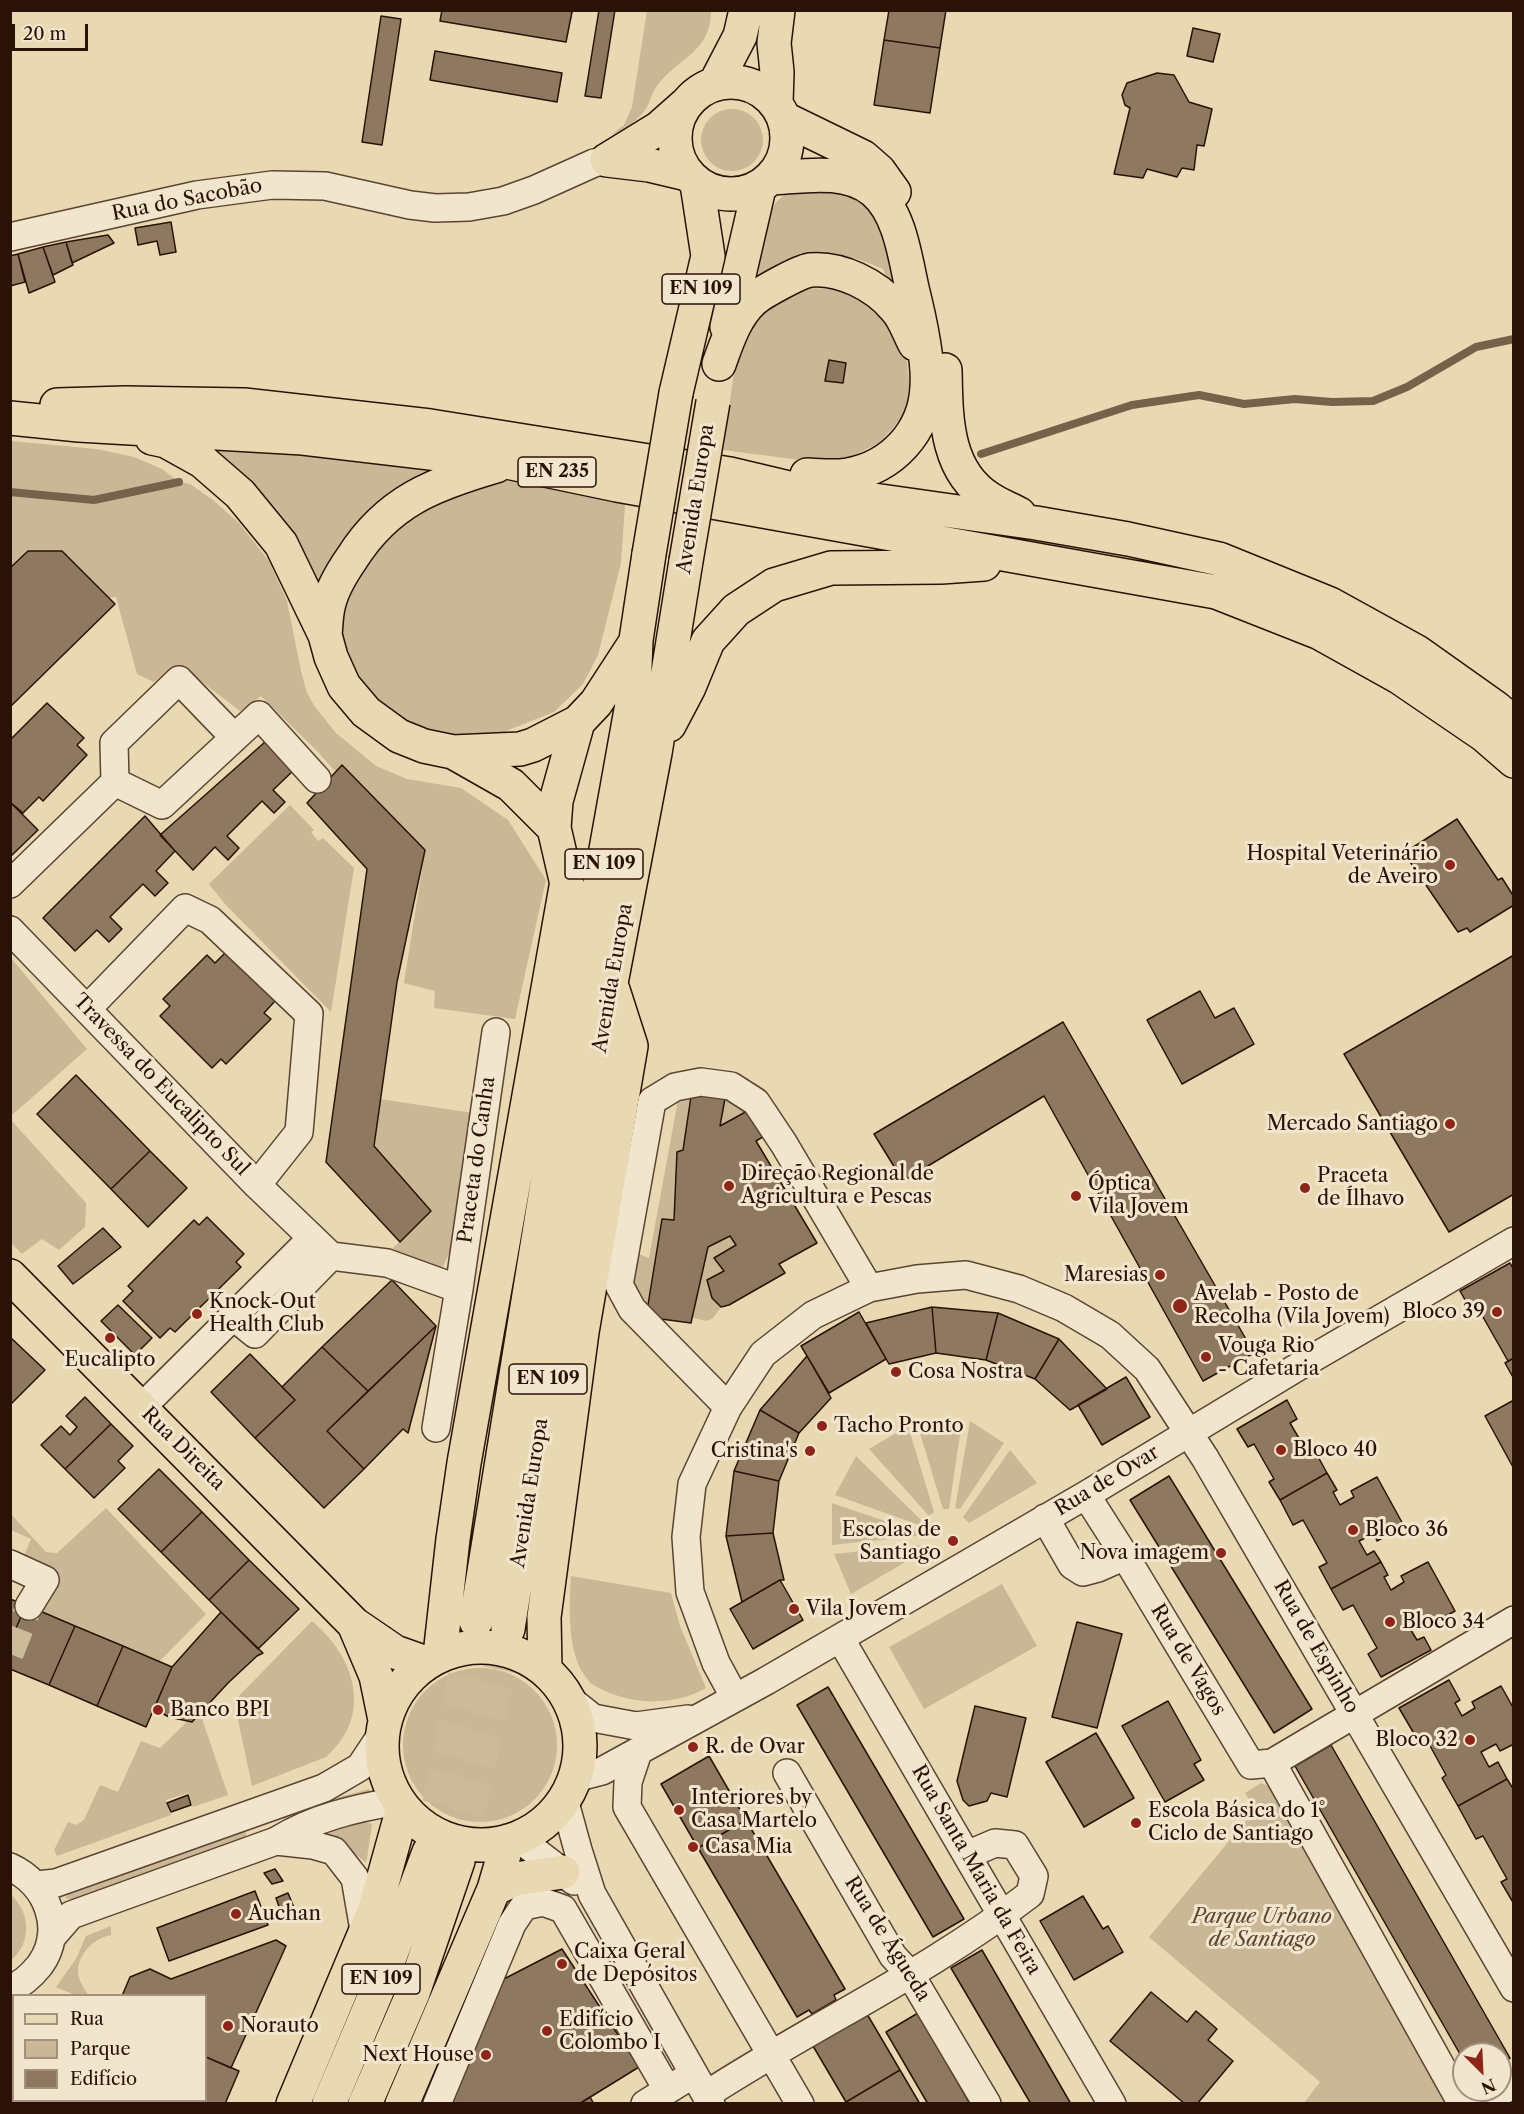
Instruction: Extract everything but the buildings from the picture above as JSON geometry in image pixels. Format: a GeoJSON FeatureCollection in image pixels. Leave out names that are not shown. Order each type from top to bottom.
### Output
{"type":"FeatureCollection","features":[{"type":"Feature","properties":{"kind":"main road"},"geometry":{"type":"LineString","coordinates":[[715,84],[740,36],[746,10]]}},
{"type":"Feature","properties":{"kind":"main road","name":"Avenida Europa"},"geometry":{"type":"LineString","coordinates":[[508,1629],[611,983],[655,753],[719,364],[765,183],[779,170],[787,151],[788,130],[781,111],[774,43],[778,10]]}},
{"type":"Feature","properties":{"kind":"main road"},"geometry":{"type":"LineString","coordinates":[[607,160],[659,128],[701,90],[715,84],[735,82],[753,86],[766,93],[781,111],[863,157],[879,171],[914,226],[945,367],[947,429],[953,454],[962,473],[989,499],[1036,523]]}},
{"type":"Feature","properties":{"kind":"main road","name":"Avenida Europa"},"geometry":{"type":"LineString","coordinates":[[476,1621],[556,1129],[634,693],[636,640],[676,393],[708,256],[692,179],[678,159],[675,146],[677,124],[685,105]]}},
{"type":"Feature","properties":{"kind":"main road"},"geometry":{"type":"LineString","coordinates":[[607,160],[650,165],[692,179],[708,190],[725,195],[742,194],[765,183],[839,176],[856,180],[874,192],[888,209],[898,234],[916,304],[926,367],[927,387],[923,414],[913,434],[897,453],[873,467],[848,475],[730,474]]}},
{"type":"Feature","properties":{"kind":"main road"},"geometry":{"type":"LineString","coordinates":[[719,364],[733,328],[753,300],[773,287],[809,270],[840,273],[876,289],[897,309],[926,367]]}},
{"type":"Feature","properties":{"kind":"main road","name":"EN 235"},"geometry":{"type":"LineString","coordinates":[[10,407],[125,403],[244,405],[430,426],[730,474],[789,488],[1128,538],[1218,559],[1330,604],[1417,652],[1514,723]]}},
{"type":"Feature","properties":{"kind":"main road","name":"EN 235"},"geometry":{"type":"LineString","coordinates":[[10,418],[79,425],[303,438],[507,462],[617,485],[1216,592],[1320,633],[1399,677],[1484,735],[1514,761]]}},
{"type":"Feature","properties":{"kind":"main road"},"geometry":{"type":"LineString","coordinates":[[79,425],[166,441],[202,461],[240,494],[281,544],[325,635],[331,657],[344,686],[366,712],[399,736],[424,746],[453,752],[520,749],[533,745],[578,722],[596,703],[636,640]]}},
{"type":"Feature","properties":{"kind":"main road"},"geometry":{"type":"LineString","coordinates":[[325,635],[329,602],[342,572],[366,536],[401,505],[438,485],[507,462]]}},
{"type":"Feature","properties":{"kind":"main road"},"geometry":{"type":"LineString","coordinates":[[655,753],[689,687],[708,641],[736,610],[774,585],[831,568],[941,567],[1030,560]]}},
{"type":"Feature","properties":{"kind":"main road"},"geometry":{"type":"LineString","coordinates":[[565,1088],[566,1031],[574,916],[554,828],[556,801],[578,722]]}},
{"type":"Feature","properties":{"kind":"main road"},"geometry":{"type":"LineString","coordinates":[[453,752],[511,785],[554,828]]}},
{"type":"Feature","properties":{"kind":"main road"},"geometry":{"type":"LineString","coordinates":[[433,1659],[464,1463],[566,887]]}},
{"type":"Feature","properties":{"kind":"main road"},"geometry":{"type":"LineString","coordinates":[[545,1669],[544,1617],[582,1332],[631,1046],[611,983]]}},
{"type":"Feature","properties":{"kind":"main road","name":"Rua Direita"},"geometry":{"type":"LineString","coordinates":[[10,1276],[354,1624]]}},
{"type":"Feature","properties":{"kind":"main road"},"geometry":{"type":"LineString","coordinates":[[354,1624],[395,1652],[433,1659]]}},
{"type":"Feature","properties":{"kind":"main road"},"geometry":{"type":"LineString","coordinates":[[354,1624],[376,1676],[384,1727],[382,1758],[388,1780],[401,1804],[424,1827],[451,1840],[479,1845],[513,1839],[544,1822],[570,1789],[580,1751],[578,1724],[568,1698],[558,1683],[545,1669],[521,1655],[494,1647],[467,1647],[433,1659],[408,1678],[394,1698],[384,1727]]}},
{"type":"Feature","properties":{"kind":"main road"},"geometry":{"type":"LineString","coordinates":[[293,2103],[375,1909],[401,1804]]}},
{"type":"Feature","properties":{"kind":"main road"},"geometry":{"type":"LineString","coordinates":[[402,2103],[494,1889],[513,1839]]}},
{"type":"Feature","properties":{"kind":"main road","name":"EN 109"},"geometry":{"type":"LineString","coordinates":[[329,2103],[379,1986],[443,1857],[413,1993],[365,2103]]}},
{"type":"Feature","properties":{"kind":"main road"},"geometry":{"type":"LineString","coordinates":[[494,1889],[515,1879],[563,1872]]}},
{"type":"Feature","properties":{"kind":"street","name":"Rua do Sacobão"},"geometry":{"type":"LineString","coordinates":[[10,237],[197,195],[272,185],[325,186],[410,205],[435,208],[470,207],[503,201],[594,163],[607,160]]}},
{"type":"Feature","properties":{"kind":"street"},"geometry":{"type":"LineString","coordinates":[[10,884],[115,782],[114,743],[179,680],[234,737]]}},
{"type":"Feature","properties":{"kind":"street"},"geometry":{"type":"LineString","coordinates":[[115,782],[162,805],[259,715],[317,779]]}},
{"type":"Feature","properties":{"kind":"street"},"geometry":{"type":"LineString","coordinates":[[87,1009],[184,908],[210,920],[309,1014],[299,1132],[258,1185]]}},
{"type":"Feature","properties":{"kind":"street","name":"Travessa do Eucalipto Sul"},"geometry":{"type":"LineString","coordinates":[[10,930],[321,1248]]}},
{"type":"Feature","properties":{"kind":"street","name":"Praceta do Canha"},"geometry":{"type":"LineString","coordinates":[[436,1428],[496,1032]]}},
{"type":"Feature","properties":{"kind":"street"},"geometry":{"type":"LineString","coordinates":[[728,1407],[632,1309],[619,1285],[652,1101],[675,1087],[701,1083],[731,1086],[756,1102],[784,1144],[869,1288]]}},
{"type":"Feature","properties":{"kind":"street","name":"Rua de Ovar"},"geometry":{"type":"LineString","coordinates":[[570,1789],[840,1638],[1514,1241]]}},
{"type":"Feature","properties":{"kind":"street"},"geometry":{"type":"LineString","coordinates":[[142,1407],[234,1317],[255,1334],[321,1248],[387,1263],[459,1288]]}},
{"type":"Feature","properties":{"kind":"street","name":"Rua de Espinho"},"geometry":{"type":"LineString","coordinates":[[735,1698],[716,1663],[690,1592],[686,1537],[692,1484],[728,1407],[763,1354],[813,1315],[869,1288],[966,1275],[1019,1289],[1064,1308],[1110,1335],[1147,1369],[1189,1432],[1514,1988]]}},
{"type":"Feature","properties":{"kind":"street","name":"Rua de Vagos"},"geometry":{"type":"LineString","coordinates":[[1086,1495],[1261,1764],[1462,2103]]}},
{"type":"Feature","properties":{"kind":"street"},"geometry":{"type":"LineString","coordinates":[[1045,1518],[1072,1565],[1083,1572],[1125,1556]]}},
{"type":"Feature","properties":{"kind":"street"},"geometry":{"type":"LineString","coordinates":[[10,1564],[45,1580],[29,1606]]}},
{"type":"Feature","properties":{"kind":"street"},"geometry":{"type":"LineString","coordinates":[[1261,1764],[1355,1713],[1514,1620]]}},
{"type":"Feature","properties":{"kind":"street","name":"Rua Santa Maria da Feira"},"geometry":{"type":"LineString","coordinates":[[840,1638],[1112,2103]]}},
{"type":"Feature","properties":{"kind":"street","name":"Rua de Ovar"},"geometry":{"type":"LineString","coordinates":[[568,1698],[593,1718],[636,1726],[698,1718]]}},
{"type":"Feature","properties":{"kind":"street"},"geometry":{"type":"LineString","coordinates":[[37,1885],[56,1883],[324,1788],[360,1767],[384,1727]]}},
{"type":"Feature","properties":{"kind":"street"},"geometry":{"type":"LineString","coordinates":[[638,1752],[627,1782],[627,1807],[800,2103]]}},
{"type":"Feature","properties":{"kind":"street","name":"Rua de Águeda"},"geometry":{"type":"LineString","coordinates":[[787,1773],[893,1956],[910,1974],[987,2103]]}},
{"type":"Feature","properties":{"kind":"street"},"geometry":{"type":"LineString","coordinates":[[570,1789],[578,1851],[592,1894],[703,2091]]}},
{"type":"Feature","properties":{"kind":"street"},"geometry":{"type":"LineString","coordinates":[[51,1938],[70,1915],[276,1841],[294,1830],[351,1810],[401,1804]]}},
{"type":"Feature","properties":{"kind":"street"},"geometry":{"type":"LineString","coordinates":[[513,1839],[592,1894]]}},
{"type":"Feature","properties":{"kind":"street"},"geometry":{"type":"LineString","coordinates":[[276,1841],[313,1845],[334,1851],[355,1878],[365,1936]]}},
{"type":"Feature","properties":{"kind":"street"},"geometry":{"type":"LineString","coordinates":[[645,2103],[667,2089],[703,2091],[772,2056],[910,1974],[1003,1915],[1030,1894],[1034,1876],[1015,1845],[995,1843],[967,1855]]}},
{"type":"Feature","properties":{"kind":"street"},"geometry":{"type":"LineString","coordinates":[[10,1867],[22,1872],[37,1885],[47,1901],[52,1919],[51,1938],[45,1958],[33,1974],[10,1989]]}},
{"type":"Feature","properties":{"kind":"street"},"geometry":{"type":"LineString","coordinates":[[436,2103],[512,1924],[524,1906],[543,1902],[563,1909],[667,2089]]}},
{"type":"Feature","properties":{"kind":"street"},"geometry":{"type":"LineString","coordinates":[[1479,2103],[1514,2084]]}},
{"type":"Feature","properties":{"kind":"green space"},"geometry":{"type":"Polygon","coordinates":[[[647,11],[711,11],[710,25],[699,46],[657,86],[640,116],[627,127],[611,135],[624,125],[632,107],[647,11]]]}},
{"type":"Feature","properties":{"kind":"green space"},"geometry":{"type":"Polygon","coordinates":[[[732,109],[749,114],[754,118],[758,123],[763,140],[758,157],[754,162],[749,166],[732,171],[715,166],[710,162],[706,157],[701,140],[706,123],[710,118],[715,114],[732,109]]]}},
{"type":"Feature","properties":{"kind":"green space"},"geometry":{"type":"Polygon","coordinates":[[[803,185],[843,191],[865,202],[881,223],[905,287],[892,290],[883,269],[835,255],[798,258],[758,274],[763,237],[770,211],[781,198],[803,185]]]}},
{"type":"Feature","properties":{"kind":"green space"},"geometry":{"type":"Polygon","coordinates":[[[800,288],[843,289],[873,306],[896,335],[907,362],[910,390],[903,417],[880,442],[851,457],[831,464],[723,450],[737,351],[759,309],[800,288]]]}},
{"type":"Feature","properties":{"kind":"green space"},"geometry":{"type":"Polygon","coordinates":[[[199,438],[439,463],[403,484],[370,511],[352,533],[322,591],[285,522],[248,480],[199,438]]]}},
{"type":"Feature","properties":{"kind":"green space"},"geometry":{"type":"Polygon","coordinates":[[[11,441],[97,449],[134,457],[162,469],[179,482],[190,484],[213,500],[239,523],[269,561],[287,601],[307,693],[336,733],[376,766],[407,779],[461,788],[508,820],[546,880],[515,1019],[434,1008],[435,991],[404,983],[425,850],[331,767],[261,696],[240,711],[181,666],[174,667],[154,682],[137,674],[116,597],[108,598],[62,551],[28,551],[11,568],[11,441]]]}},
{"type":"Feature","properties":{"kind":"green space"},"geometry":{"type":"Polygon","coordinates":[[[498,475],[626,491],[621,563],[598,655],[583,684],[554,712],[506,731],[509,738],[470,738],[429,729],[393,715],[361,690],[340,634],[347,601],[365,561],[406,515],[498,475]]]}},
{"type":"Feature","properties":{"kind":"green space"},"geometry":{"type":"Polygon","coordinates":[[[290,805],[314,830],[311,832],[318,841],[323,838],[354,868],[331,1012],[225,904],[209,884],[290,805]]]}},
{"type":"Feature","properties":{"kind":"green space"},"geometry":{"type":"Polygon","coordinates":[[[11,958],[87,1049],[10,1116],[11,958]]]}},
{"type":"Feature","properties":{"kind":"green space"},"geometry":{"type":"Polygon","coordinates":[[[692,1090],[683,1150],[677,1153],[674,1220],[662,1219],[647,1310],[630,1289],[633,1252],[649,1258],[678,1100],[692,1090]]]}},
{"type":"Feature","properties":{"kind":"green space"},"geometry":{"type":"Polygon","coordinates":[[[726,1093],[751,1109],[720,1126],[726,1093]]]}},
{"type":"Feature","properties":{"kind":"green space"},"geometry":{"type":"Polygon","coordinates":[[[380,1099],[473,1113],[451,1250],[443,1266],[432,1270],[390,1251],[431,1211],[374,1146],[380,1099]]]}},
{"type":"Feature","properties":{"kind":"green space"},"geometry":{"type":"Polygon","coordinates":[[[11,1120],[86,1203],[85,1227],[59,1250],[42,1239],[22,1254],[11,1243],[11,1120]]]}},
{"type":"Feature","properties":{"kind":"green space"},"geometry":{"type":"Polygon","coordinates":[[[730,1236],[736,1245],[715,1258],[724,1271],[707,1280],[712,1298],[721,1307],[713,1318],[707,1321],[693,1318],[708,1247],[730,1236]]]}},
{"type":"Feature","properties":{"kind":"green space"},"geometry":{"type":"Polygon","coordinates":[[[916,1420],[962,1421],[949,1509],[943,1509],[916,1420]]]}},
{"type":"Feature","properties":{"kind":"green space"},"geometry":{"type":"Polygon","coordinates":[[[970,1421],[1004,1443],[960,1509],[955,1508],[970,1421]]]}},
{"type":"Feature","properties":{"kind":"green space"},"geometry":{"type":"Polygon","coordinates":[[[908,1426],[934,1512],[929,1516],[869,1449],[908,1426]]]}},
{"type":"Feature","properties":{"kind":"green space"},"geometry":{"type":"Polygon","coordinates":[[[1010,1450],[1037,1483],[969,1523],[963,1517],[1010,1450]]]}},
{"type":"Feature","properties":{"kind":"green space"},"geometry":{"type":"Polygon","coordinates":[[[856,1456],[921,1520],[919,1525],[835,1495],[856,1456]]]}},
{"type":"Feature","properties":{"kind":"green space"},"geometry":{"type":"Polygon","coordinates":[[[832,1503],[917,1532],[917,1536],[832,1545],[832,1503]]]}},
{"type":"Feature","properties":{"kind":"green space"},"geometry":{"type":"Polygon","coordinates":[[[106,1508],[206,1614],[151,1670],[39,1611],[23,1558],[31,1539],[11,1530],[10,1513],[46,1552],[57,1553],[106,1508]]]}},
{"type":"Feature","properties":{"kind":"green space"},"geometry":{"type":"Polygon","coordinates":[[[921,1545],[924,1551],[851,1594],[834,1554],[921,1545]]]}},
{"type":"Feature","properties":{"kind":"green space"},"geometry":{"type":"Polygon","coordinates":[[[571,1576],[671,1593],[680,1626],[706,1688],[682,1698],[644,1701],[619,1696],[592,1684],[579,1666],[572,1641],[571,1576]]]}},
{"type":"Feature","properties":{"kind":"green space"},"geometry":{"type":"Polygon","coordinates":[[[1002,1584],[1037,1646],[924,1709],[889,1647],[1002,1584]]]}},
{"type":"Feature","properties":{"kind":"green space"},"geometry":{"type":"Polygon","coordinates":[[[312,1621],[327,1635],[348,1669],[353,1687],[354,1705],[350,1723],[341,1741],[326,1757],[252,1786],[234,1701],[312,1621]]]}},
{"type":"Feature","properties":{"kind":"green space"},"geometry":{"type":"Polygon","coordinates":[[[480,1668],[509,1674],[523,1681],[534,1691],[544,1702],[551,1716],[557,1745],[551,1774],[544,1788],[534,1799],[523,1809],[509,1816],[480,1822],[451,1816],[437,1809],[426,1799],[416,1788],[409,1774],[403,1745],[409,1716],[416,1702],[426,1691],[437,1681],[451,1674],[480,1668]]]}},
{"type":"Feature","properties":{"kind":"green space"},"geometry":{"type":"Polygon","coordinates":[[[199,1710],[228,1795],[193,1807],[188,1793],[166,1800],[171,1815],[57,1856],[54,1850],[68,1822],[76,1825],[84,1820],[100,1785],[118,1792],[141,1741],[160,1748],[199,1710]]]}},
{"type":"Feature","properties":{"kind":"green space","name":"Parque Urbano de Santiago"},"geometry":{"type":"Polygon","coordinates":[[[1261,1783],[1275,1789],[1446,2083],[1444,2103],[1304,2103],[1320,2082],[1149,1937],[1255,1810],[1245,1793],[1261,1783]]]}},
{"type":"Feature","properties":{"kind":"green space"},"geometry":{"type":"Polygon","coordinates":[[[369,1789],[370,1791],[286,1823],[283,1817],[336,1798],[369,1789]]]}},
{"type":"Feature","properties":{"kind":"green space"},"geometry":{"type":"Polygon","coordinates":[[[360,1820],[372,1824],[365,1862],[340,1842],[305,1831],[360,1820]]]}},
{"type":"Feature","properties":{"kind":"green space"},"geometry":{"type":"Polygon","coordinates":[[[245,1831],[247,1837],[73,1900],[65,1898],[70,1892],[245,1831]]]}},
{"type":"Feature","properties":{"kind":"green space"},"geometry":{"type":"Polygon","coordinates":[[[11,1895],[22,1910],[26,1937],[18,1953],[11,1960],[11,1895]]]}},
{"type":"Feature","properties":{"kind":"green space"},"geometry":{"type":"Polygon","coordinates":[[[111,1926],[111,1935],[90,1946],[82,1956],[78,1975],[87,1994],[73,1994],[56,1987],[76,1959],[86,1936],[111,1926]]]}},
{"type":"Feature","properties":{"kind":"waterway"},"geometry":{"type":"LineString","coordinates":[[981,454],[1132,405],[1199,395],[1244,404],[1295,399],[1332,402],[1373,401],[1407,387],[1476,347],[1514,339]]}},
{"type":"Feature","properties":{"kind":"waterway"},"geometry":{"type":"LineString","coordinates":[[10,492],[94,500],[179,482]]}},
{"type":"Feature","properties":{"kind":"tunnel"},"geometry":{"type":"LineString","coordinates":[[10,1654],[29,1606]]}},
{"type":"Feature","properties":{"kind":"tunnel"},"geometry":{"type":"LineString","coordinates":[[429,1852],[476,1621]]}},
{"type":"Feature","properties":{"kind":"tunnel"},"geometry":{"type":"LineString","coordinates":[[458,1861],[508,1629]]}},
{"type":"Feature","properties":{"kind":"place","name":"Hospital Veterinário de Aveiro"},"geometry":{"type":"Point","coordinates":[1450,865]}},
{"type":"Feature","properties":{"kind":"place","name":"Mercado Santiago"},"geometry":{"type":"Point","coordinates":[1450,1124]}},
{"type":"Feature","properties":{"kind":"place","name":"Direção Regional de Agricultura e Pescas"},"geometry":{"type":"Point","coordinates":[729,1186]}},
{"type":"Feature","properties":{"kind":"place","name":"Praceta de Ílhavo"},"geometry":{"type":"Point","coordinates":[1305,1188]}},
{"type":"Feature","properties":{"kind":"place","name":"Óptica Vila Jovem"},"geometry":{"type":"Point","coordinates":[1076,1196]}},
{"type":"Feature","properties":{"kind":"place","name":"Maresias"},"geometry":{"type":"Point","coordinates":[1160,1275]}},
{"type":"Feature","properties":{"kind":"place","name":"Avelab - Posto de Recolha (Vila Jovem)"},"geometry":{"type":"Point","coordinates":[1180,1306]}},
{"type":"Feature","properties":{"kind":"place","name":"Bloco 39"},"geometry":{"type":"Point","coordinates":[1497,1312]}},
{"type":"Feature","properties":{"kind":"place","name":"Knock-Out Health Club"},"geometry":{"type":"Point","coordinates":[197,1314]}},
{"type":"Feature","properties":{"kind":"place","name":"Eucalipto"},"geometry":{"type":"Point","coordinates":[110,1338]}},
{"type":"Feature","properties":{"kind":"place","name":"Vouga Rio - Cafetaria"},"geometry":{"type":"Point","coordinates":[1206,1357]}},
{"type":"Feature","properties":{"kind":"place","name":"Cosa Nostra"},"geometry":{"type":"Point","coordinates":[896,1372]}},
{"type":"Feature","properties":{"kind":"place","name":"Tacho Pronto"},"geometry":{"type":"Point","coordinates":[822,1426]}},
{"type":"Feature","properties":{"kind":"place","name":"Bloco 40"},"geometry":{"type":"Point","coordinates":[1281,1450]}},
{"type":"Feature","properties":{"kind":"place","name":"Cristina's"},"geometry":{"type":"Point","coordinates":[810,1451]}},
{"type":"Feature","properties":{"kind":"place","name":"Bloco 36"},"geometry":{"type":"Point","coordinates":[1353,1530]}},
{"type":"Feature","properties":{"kind":"place","name":"Escolas de Santiago"},"geometry":{"type":"Point","coordinates":[953,1541]}},
{"type":"Feature","properties":{"kind":"place","name":"Nova imagem"},"geometry":{"type":"Point","coordinates":[1221,1553]}},
{"type":"Feature","properties":{"kind":"place","name":"Vila Jovem"},"geometry":{"type":"Point","coordinates":[794,1609]}},
{"type":"Feature","properties":{"kind":"place","name":"Bloco 34"},"geometry":{"type":"Point","coordinates":[1390,1622]}},
{"type":"Feature","properties":{"kind":"place","name":"Banco BPI"},"geometry":{"type":"Point","coordinates":[158,1710]}},
{"type":"Feature","properties":{"kind":"place","name":"Bloco 32"},"geometry":{"type":"Point","coordinates":[1470,1740]}},
{"type":"Feature","properties":{"kind":"place","name":"R. de Ovar"},"geometry":{"type":"Point","coordinates":[693,1747]}},
{"type":"Feature","properties":{"kind":"place","name":"Interiores by Casa Martelo"},"geometry":{"type":"Point","coordinates":[679,1810]}},
{"type":"Feature","properties":{"kind":"place","name":"Escola Básica do 1° Ciclo de Santiago"},"geometry":{"type":"Point","coordinates":[1136,1823]}},
{"type":"Feature","properties":{"kind":"place","name":"Casa Mia"},"geometry":{"type":"Point","coordinates":[693,1847]}},
{"type":"Feature","properties":{"kind":"place","name":"Auchan"},"geometry":{"type":"Point","coordinates":[236,1914]}},
{"type":"Feature","properties":{"kind":"place","name":"Caixa Geral de Depósitos"},"geometry":{"type":"Point","coordinates":[562,1964]}},
{"type":"Feature","properties":{"kind":"place","name":"Norauto"},"geometry":{"type":"Point","coordinates":[228,2026]}},
{"type":"Feature","properties":{"kind":"place","name":"Edifício Colombo I"},"geometry":{"type":"Point","coordinates":[547,2031]}},
{"type":"Feature","properties":{"kind":"place","name":"Next House"},"geometry":{"type":"Point","coordinates":[486,2055]}}]}
